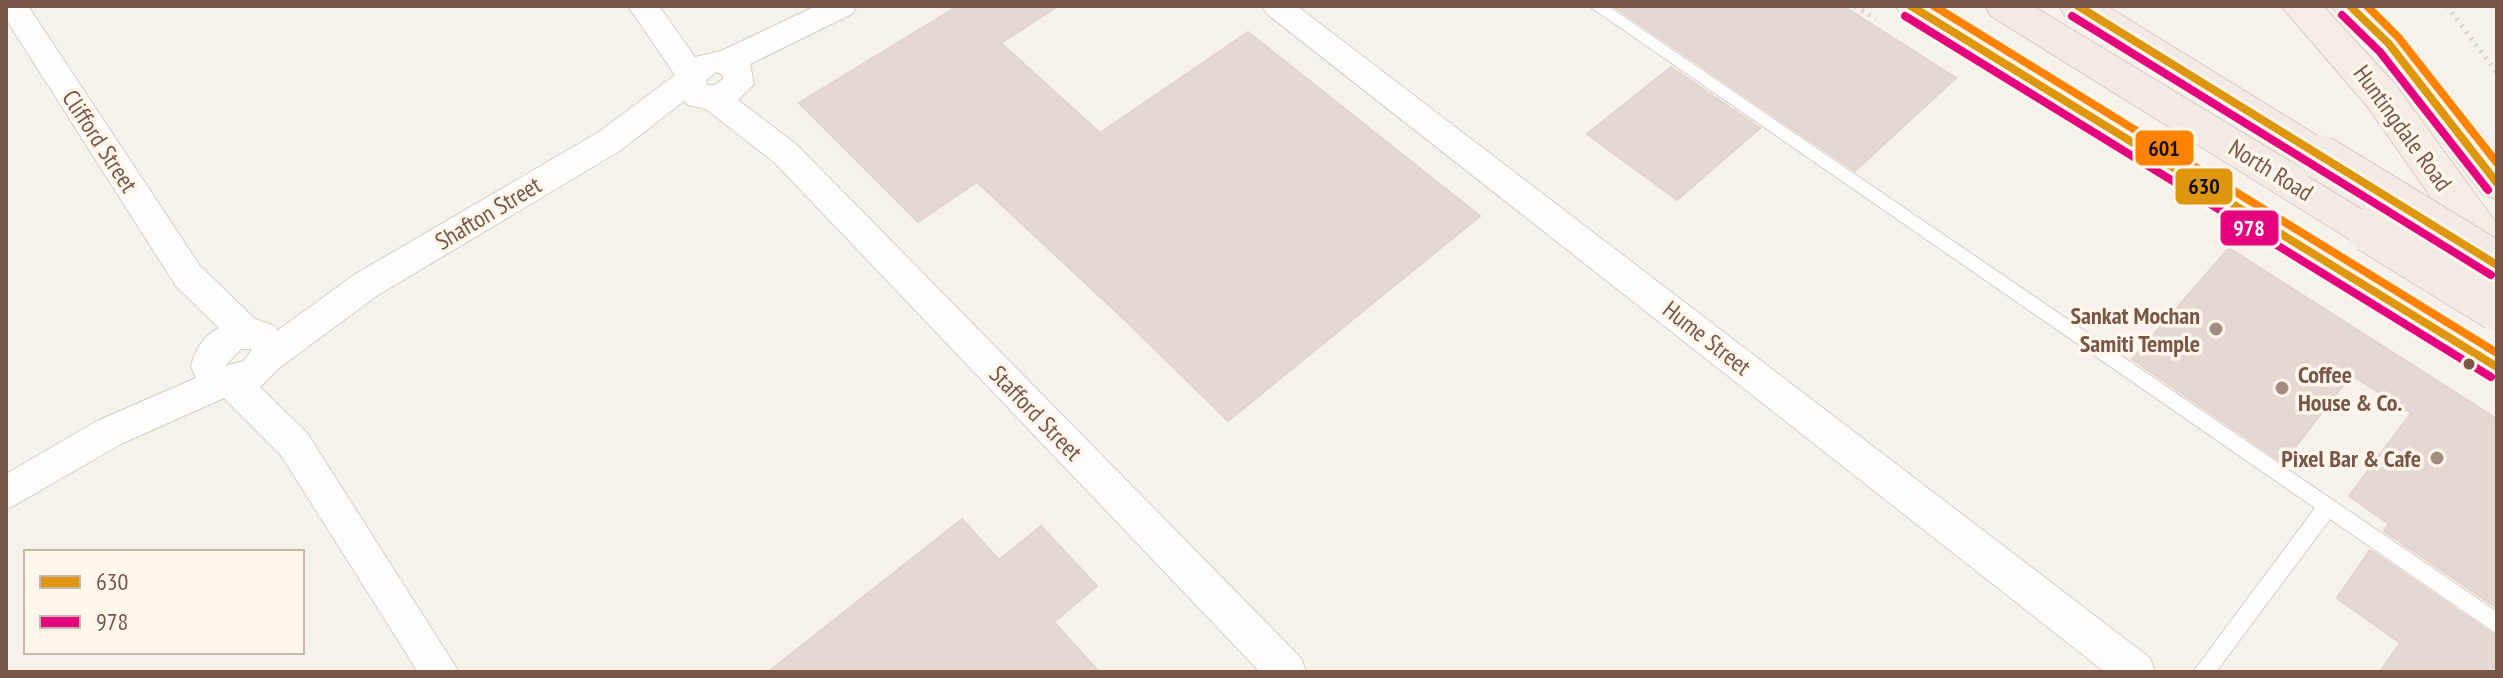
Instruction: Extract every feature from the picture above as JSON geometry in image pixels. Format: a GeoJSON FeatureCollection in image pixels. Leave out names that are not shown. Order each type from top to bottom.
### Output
{"type":"FeatureCollection","features":[{"type":"Feature","properties":{"kind":"highway","name":"North Road"},"geometry":{"type":"LineString","coordinates":[[2004,6],[2497,309]]}},
{"type":"Feature","properties":{"kind":"highway","name":"North Road"},"geometry":{"type":"LineString","coordinates":[[2078,6],[2497,265]]}},
{"type":"Feature","properties":{"kind":"main road","name":"Huntingdale Road"},"geometry":{"type":"LineString","coordinates":[[2300,6],[2357,63],[2392,107],[2497,258]]}},
{"type":"Feature","properties":{"kind":"main road","name":"Huntingdale Road"},"geometry":{"type":"LineString","coordinates":[[2350,6],[2389,44],[2497,183]]}},
{"type":"Feature","properties":{"kind":"street","name":"Clifford Street"},"geometry":{"type":"LineString","coordinates":[[13,6],[188,276],[259,346],[294,444]]}},
{"type":"Feature","properties":{"kind":"street","name":"Hume Street"},"geometry":{"type":"LineString","coordinates":[[1277,6],[2136,672]]}},
{"type":"Feature","properties":{"kind":"street","name":"North Road"},"geometry":{"type":"LineString","coordinates":[[1911,6],[2497,367]]}},
{"type":"Feature","properties":{"kind":"street","name":"Stafford Street"},"geometry":{"type":"LineString","coordinates":[[647,10],[1287,672]]}},
{"type":"Feature","properties":{"kind":"street","name":"Shafton Street"},"geometry":{"type":"LineString","coordinates":[[219,368],[251,375],[259,346],[834,11]]}},
{"type":"Feature","properties":{"kind":"street","name":"Clifford Street"},"geometry":{"type":"LineString","coordinates":[[188,276],[219,368],[294,444],[440,672]]}},
{"type":"Feature","properties":{"kind":"street"},"geometry":{"type":"LineString","coordinates":[[6,493],[219,368]]}},
{"type":"Feature","properties":{"kind":"lane"},"geometry":{"type":"LineString","coordinates":[[1597,6],[2497,624]]}},
{"type":"Feature","properties":{"kind":"lane"},"geometry":{"type":"LineString","coordinates":[[2203,672],[2328,506]]}},
{"type":"Feature","properties":{"kind":"path"},"geometry":{"type":"LineString","coordinates":[[2447,6],[2497,73]]}},
{"type":"Feature","properties":{"kind":"building"},"geometry":{"type":"Polygon","coordinates":[[[958,6],[1058,6],[1001,43],[1100,133],[1248,32],[1480,216],[1228,421],[977,182],[918,222],[799,103],[958,6]]]}},
{"type":"Feature","properties":{"kind":"building"},"geometry":{"type":"Polygon","coordinates":[[[1613,6],[1843,6],[1956,78],[1855,171],[1613,6]]]}},
{"type":"Feature","properties":{"kind":"building"},"geometry":{"type":"Polygon","coordinates":[[[1671,67],[1760,128],[1677,200],[1587,134],[1671,67]]]}},
{"type":"Feature","properties":{"kind":"building"},"geometry":{"type":"Polygon","coordinates":[[[2229,248],[2497,419],[2497,608],[2384,531],[2389,524],[2349,496],[2411,413],[2351,375],[2283,463],[2132,359],[2229,248]]]}},
{"type":"Feature","properties":{"kind":"building"},"geometry":{"type":"Polygon","coordinates":[[[962,519],[999,560],[1041,526],[1097,586],[1054,622],[1099,672],[768,672],[962,519]]]}},
{"type":"Feature","properties":{"kind":"building"},"geometry":{"type":"Polygon","coordinates":[[[2370,550],[2497,637],[2497,672],[2380,672],[2400,643],[2337,598],[2370,550]]]}},
{"type":"Feature","properties":{"kind":"transit line","name":"630"},"geometry":{"type":"LineString","coordinates":[[1911,6],[2497,367]]}},
{"type":"Feature","properties":{"kind":"transit line","name":"601"},"geometry":{"type":"LineString","coordinates":[[1934,6],[2497,353]]}},
{"type":"Feature","properties":{"kind":"transit line","name":"630"},"geometry":{"type":"LineString","coordinates":[[2078,6],[2497,265]]}},
{"type":"Feature","properties":{"kind":"transit line","name":"630"},"geometry":{"type":"LineString","coordinates":[[2350,6],[2389,44],[2497,183]]}},
{"type":"Feature","properties":{"kind":"transit line","name":"601"},"geometry":{"type":"LineString","coordinates":[[2367,6],[2398,37],[2497,163]]}},
{"type":"Feature","properties":{"kind":"transit line","name":"978"},"geometry":{"type":"LineString","coordinates":[[2342,15],[2380,52],[2488,190]]}},
{"type":"Feature","properties":{"kind":"transit line","name":"978"},"geometry":{"type":"LineString","coordinates":[[1905,16],[2491,377]]}},
{"type":"Feature","properties":{"kind":"transit line","name":"978"},"geometry":{"type":"LineString","coordinates":[[2072,16],[2491,275]]}},
{"type":"Feature","properties":{"kind":"place","name":"Sankat Mochan Samiti Temple"},"geometry":{"type":"Point","coordinates":[2216,329]}},
{"type":"Feature","properties":{"kind":"place","name":"Coffee House & Co."},"geometry":{"type":"Point","coordinates":[2282,388]}},
{"type":"Feature","properties":{"kind":"place","name":"Pixel Bar & Cafe"},"geometry":{"type":"Point","coordinates":[2437,458]}}]}
